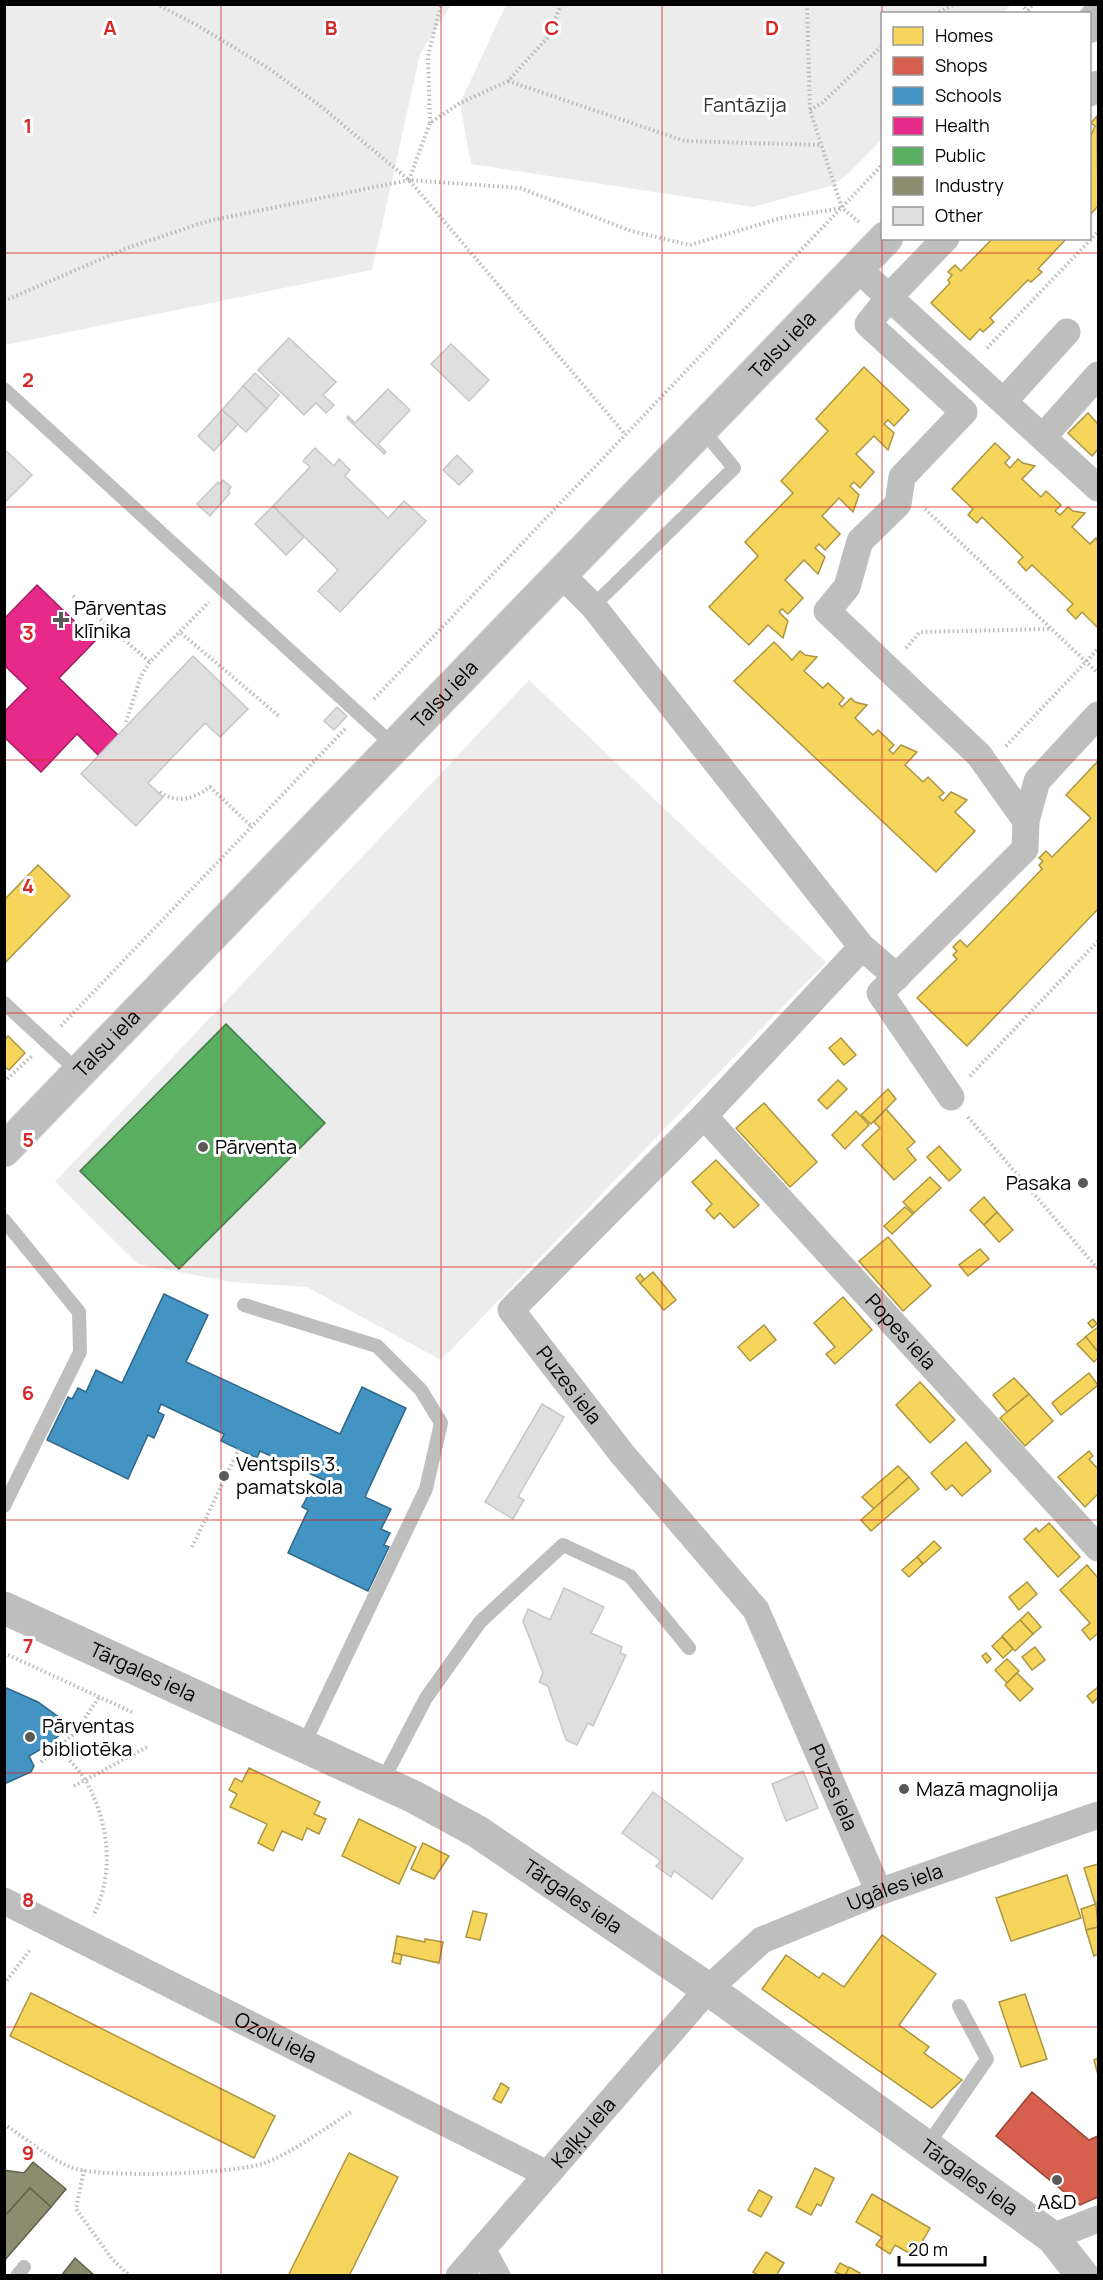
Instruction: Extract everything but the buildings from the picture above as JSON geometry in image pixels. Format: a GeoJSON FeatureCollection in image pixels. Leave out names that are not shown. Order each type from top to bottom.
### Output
{"type":"FeatureCollection","features":[{"type":"Feature","properties":{"kind":"main road","name":"Talsu iela"},"geometry":{"type":"LineString","coordinates":[[8,1140],[80,1073],[884,240]]}},
{"type":"Feature","properties":{"kind":"main road","name":"Tārgales iela"},"geometry":{"type":"LineString","coordinates":[[4,1608],[382,1782],[478,1832],[708,1989],[1052,2237],[1083,2276]]}},
{"type":"Feature","properties":{"kind":"street"},"geometry":{"type":"LineString","coordinates":[[944,240],[890,296],[868,324],[964,412]]}},
{"type":"Feature","properties":{"kind":"street"},"geometry":{"type":"LineString","coordinates":[[857,268],[1098,488]]}},
{"type":"Feature","properties":{"kind":"street"},"geometry":{"type":"LineString","coordinates":[[1026,820],[979,755],[827,611],[847,587],[860,541],[898,504],[902,477],[964,412],[996,394],[1068,332]]}},
{"type":"Feature","properties":{"kind":"street"},"geometry":{"type":"LineString","coordinates":[[1043,437],[1098,375]]}},
{"type":"Feature","properties":{"kind":"street"},"geometry":{"type":"LineString","coordinates":[[561,574],[593,606],[862,947],[897,976]]}},
{"type":"Feature","properties":{"kind":"street"},"geometry":{"type":"LineString","coordinates":[[951,1097],[880,993],[1025,849],[1026,820],[1037,781],[1098,716]]}},
{"type":"Feature","properties":{"kind":"street","name":"Puzes iela"},"geometry":{"type":"LineString","coordinates":[[862,947],[704,1116],[511,1310],[623,1455],[756,1610],[879,1892]]}},
{"type":"Feature","properties":{"kind":"street","name":"Popes iela"},"geometry":{"type":"LineString","coordinates":[[704,1116],[1098,1548]]}},
{"type":"Feature","properties":{"kind":"street","name":"Ugāles iela"},"geometry":{"type":"LineString","coordinates":[[708,1989],[762,1940],[879,1892],[1098,1815]]}},
{"type":"Feature","properties":{"kind":"street","name":"Ozolu iela"},"geometry":{"type":"LineString","coordinates":[[4,1901],[547,2174]]}},
{"type":"Feature","properties":{"kind":"street","name":"Kaļķu iela"},"geometry":{"type":"LineString","coordinates":[[459,2276],[708,1989]]}},
{"type":"Feature","properties":{"kind":"street"},"geometry":{"type":"LineString","coordinates":[[1052,2237],[1098,2219]]}},
{"type":"Feature","properties":{"kind":"street"},"geometry":{"type":"LineString","coordinates":[[482,2249],[497,2276]]}},
{"type":"Feature","properties":{"kind":"lane"},"geometry":{"type":"LineString","coordinates":[[4,389],[394,746]]}},
{"type":"Feature","properties":{"kind":"lane"},"geometry":{"type":"LineString","coordinates":[[593,606],[734,468],[701,428]]}},
{"type":"Feature","properties":{"kind":"lane"},"geometry":{"type":"LineString","coordinates":[[4,1003],[80,1073]]}},
{"type":"Feature","properties":{"kind":"lane"},"geometry":{"type":"LineString","coordinates":[[4,1220],[79,1312],[80,1352],[4,1506]]}},
{"type":"Feature","properties":{"kind":"lane"},"geometry":{"type":"LineString","coordinates":[[244,1305],[377,1346],[421,1390],[441,1423],[426,1489],[303,1746]]}},
{"type":"Feature","properties":{"kind":"lane"},"geometry":{"type":"LineString","coordinates":[[382,1782],[426,1698],[480,1622],[563,1545],[630,1576],[689,1648]]}},
{"type":"Feature","properties":{"kind":"lane"},"geometry":{"type":"LineString","coordinates":[[927,2146],[987,2059],[959,2006]]}},
{"type":"Feature","properties":{"kind":"path"},"geometry":{"type":"LineString","coordinates":[[156,4],[195,24],[268,68],[318,104],[409,180],[625,434]]}},
{"type":"Feature","properties":{"kind":"path"},"geometry":{"type":"LineString","coordinates":[[409,180],[430,123],[428,56],[441,4]]}},
{"type":"Feature","properties":{"kind":"path"},"geometry":{"type":"LineString","coordinates":[[430,123],[460,104],[508,81],[549,36],[561,4]]}},
{"type":"Feature","properties":{"kind":"path"},"geometry":{"type":"LineString","coordinates":[[807,4],[810,110],[842,208]]}},
{"type":"Feature","properties":{"kind":"path"},"geometry":{"type":"LineString","coordinates":[[939,12],[955,4]]}},
{"type":"Feature","properties":{"kind":"path"},"geometry":{"type":"LineString","coordinates":[[1021,4],[1026,12],[1033,4]]}},
{"type":"Feature","properties":{"kind":"path"},"geometry":{"type":"LineString","coordinates":[[810,110],[822,103],[881,47]]}},
{"type":"Feature","properties":{"kind":"path"},"geometry":{"type":"LineString","coordinates":[[508,81],[685,141],[822,145]]}},
{"type":"Feature","properties":{"kind":"path"},"geometry":{"type":"LineString","coordinates":[[4,1082],[47,1041],[881,166]]}},
{"type":"Feature","properties":{"kind":"path"},"geometry":{"type":"LineString","coordinates":[[4,301],[127,248],[208,221],[409,180],[520,188],[631,231],[690,245],[781,218],[842,208]]}},
{"type":"Feature","properties":{"kind":"path"},"geometry":{"type":"LineString","coordinates":[[968,368],[1097,235]]}},
{"type":"Feature","properties":{"kind":"path"},"geometry":{"type":"LineString","coordinates":[[901,486],[1098,673]]}},
{"type":"Feature","properties":{"kind":"path"},"geometry":{"type":"LineString","coordinates":[[126,722],[141,676],[150,662],[181,633],[221,588]]}},
{"type":"Feature","properties":{"kind":"path"},"geometry":{"type":"LineString","coordinates":[[74,596],[150,662]]}},
{"type":"Feature","properties":{"kind":"path"},"geometry":{"type":"LineString","coordinates":[[887,668],[920,632],[1052,629]]}},
{"type":"Feature","properties":{"kind":"path"},"geometry":{"type":"LineString","coordinates":[[181,633],[280,717]]}},
{"type":"Feature","properties":{"kind":"path"},"geometry":{"type":"LineString","coordinates":[[987,766],[1098,649]]}},
{"type":"Feature","properties":{"kind":"path"},"geometry":{"type":"LineString","coordinates":[[160,792],[170,798],[196,798],[210,787],[250,826]]}},
{"type":"Feature","properties":{"kind":"path"},"geometry":{"type":"LineString","coordinates":[[1098,941],[951,1097],[1098,1269]]}},
{"type":"Feature","properties":{"kind":"path"},"geometry":{"type":"LineString","coordinates":[[192,1546],[239,1449]]}},
{"type":"Feature","properties":{"kind":"path"},"geometry":{"type":"LineString","coordinates":[[4,1653],[134,1713]]}},
{"type":"Feature","properties":{"kind":"path"},"geometry":{"type":"LineString","coordinates":[[40,1762],[75,1733],[99,1697]]}},
{"type":"Feature","properties":{"kind":"path"},"geometry":{"type":"LineString","coordinates":[[58,1747],[86,1781],[99,1810],[107,1842],[106,1876],[100,1903],[81,1939]]}},
{"type":"Feature","properties":{"kind":"path"},"geometry":{"type":"LineString","coordinates":[[74,1786],[147,1747]]}},
{"type":"Feature","properties":{"kind":"path"},"geometry":{"type":"LineString","coordinates":[[4,1984],[30,1950]]}},
{"type":"Feature","properties":{"kind":"path"},"geometry":{"type":"LineString","coordinates":[[4,2124],[70,2167],[84,2170],[186,2173],[246,2168],[267,2163],[351,2112]]}},
{"type":"Feature","properties":{"kind":"path"},"geometry":{"type":"LineString","coordinates":[[84,2170],[76,2209],[112,2259],[130,2276]]}},
{"type":"Feature","properties":{"kind":"green space"},"geometry":{"type":"Polygon","coordinates":[[[5,4],[451,5],[420,54],[372,270],[5,345],[5,4]]]}},
{"type":"Feature","properties":{"kind":"green space","name":"Fantāzija"},"geometry":{"type":"Polygon","coordinates":[[[506,4],[1011,5],[1004,12],[881,12],[881,140],[834,185],[753,207],[471,164],[460,103],[506,4]]]}},
{"type":"Feature","properties":{"kind":"green space"},"geometry":{"type":"Polygon","coordinates":[[[529,680],[826,962],[441,1360],[307,1287],[231,1282],[138,1264],[55,1182],[529,680]]]}},
{"type":"Feature","properties":{"kind":"place","name":"Pārventas klīnika"},"geometry":{"type":"Point","coordinates":[61,620]}},
{"type":"Feature","properties":{"kind":"place","name":"Pārventa"},"geometry":{"type":"Point","coordinates":[203,1147]}},
{"type":"Feature","properties":{"kind":"place","name":"Pasaka"},"geometry":{"type":"Point","coordinates":[1083,1183]}},
{"type":"Feature","properties":{"kind":"place","name":"Ventspils 3. pamatskola"},"geometry":{"type":"Point","coordinates":[224,1476]}},
{"type":"Feature","properties":{"kind":"place","name":"Pārventas bibliotēka"},"geometry":{"type":"Point","coordinates":[30,1737]}},
{"type":"Feature","properties":{"kind":"place","name":"Mazā magnolija"},"geometry":{"type":"Point","coordinates":[904,1789]}},
{"type":"Feature","properties":{"kind":"place","name":"A&D"},"geometry":{"type":"Point","coordinates":[1057,2180]}}]}
